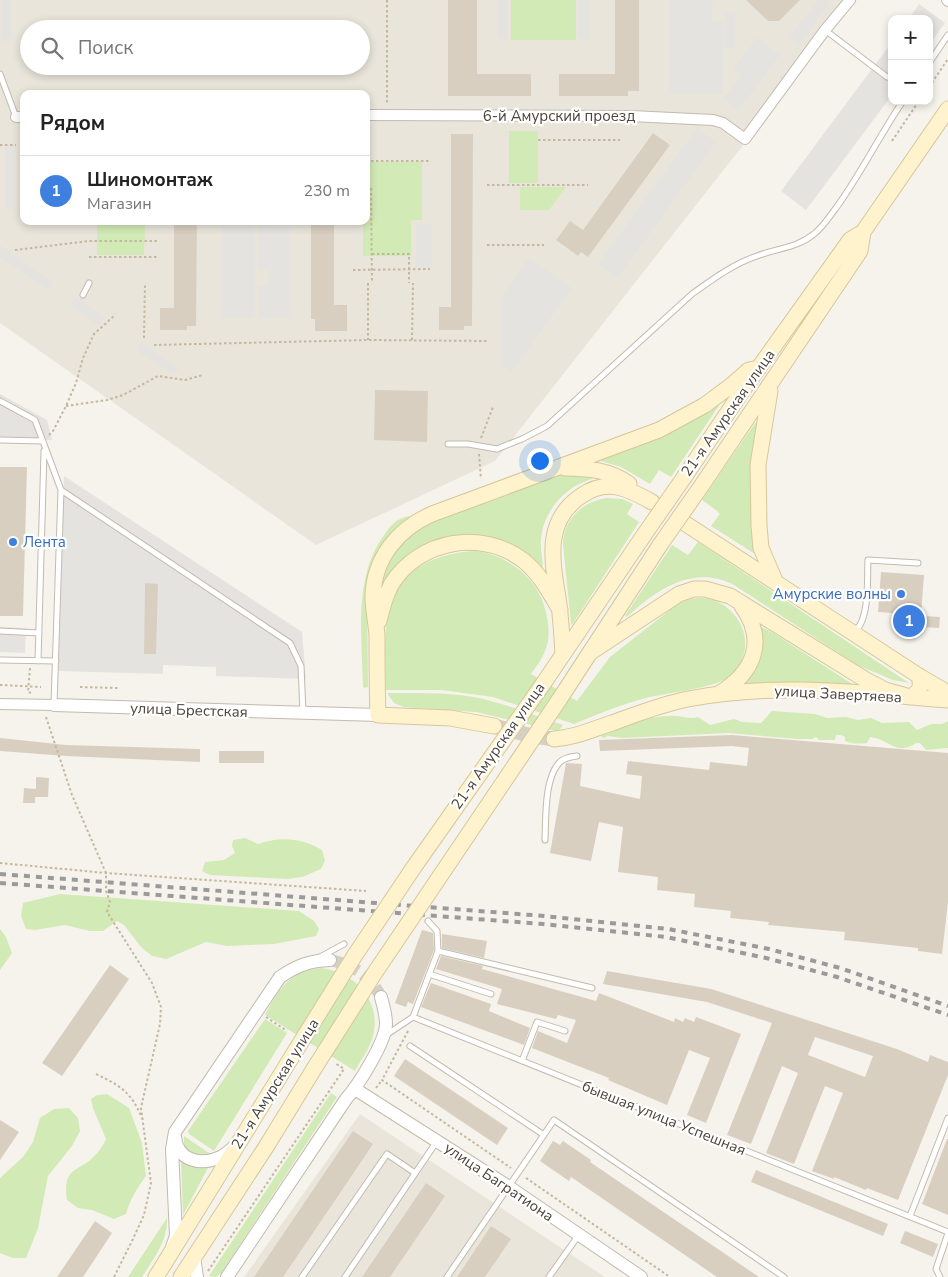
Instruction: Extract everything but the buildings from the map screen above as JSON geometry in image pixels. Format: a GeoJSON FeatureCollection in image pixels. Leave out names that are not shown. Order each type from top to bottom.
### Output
{"type":"FeatureCollection","features":[{"type":"Feature","properties":{"kind":"main road","name":"21-я Амурская улица"},"geometry":{"type":"LineString","coordinates":[[156,1277],[355,955],[414,867],[759,368],[850,240],[863,232],[948,109]]}},
{"type":"Feature","properties":{"kind":"main road","name":"21-я Амурская улица"},"geometry":{"type":"LineString","coordinates":[[181,1277],[266,1147],[374,974],[591,652],[660,545],[860,251],[863,232]]}},
{"type":"Feature","properties":{"kind":"main road"},"geometry":{"type":"LineString","coordinates":[[494,726],[450,718],[378,716],[376,632],[373,604],[374,584],[385,553],[399,534],[419,520],[432,514],[644,436],[673,423],[705,405],[749,370],[759,368]]}},
{"type":"Feature","properties":{"kind":"main road"},"geometry":{"type":"LineString","coordinates":[[772,382],[759,453],[759,526],[761,548],[777,584]]}},
{"type":"Feature","properties":{"kind":"main road"},"geometry":{"type":"LineString","coordinates":[[556,468],[575,468],[606,472],[622,479],[645,498],[619,486],[603,486],[584,493],[564,510],[555,529],[552,556],[560,610],[563,654]]}},
{"type":"Feature","properties":{"kind":"main road"},"geometry":{"type":"LineString","coordinates":[[686,524],[852,633],[948,693]]}},
{"type":"Feature","properties":{"kind":"main road"},"geometry":{"type":"LineString","coordinates":[[376,632],[384,599],[396,578],[423,554],[455,543],[485,543],[514,554],[526,562],[539,576],[560,610]]}},
{"type":"Feature","properties":{"kind":"main road"},"geometry":{"type":"LineString","coordinates":[[591,652],[678,594],[694,589],[706,589],[721,593],[739,602],[884,690],[910,698],[919,690],[921,684],[919,676]]}},
{"type":"Feature","properties":{"kind":"main road"},"geometry":{"type":"LineString","coordinates":[[719,694],[730,687],[747,670],[754,653],[755,644],[751,622],[739,602]]}},
{"type":"Feature","properties":{"kind":"main road","name":"улица Завертяева"},"geometry":{"type":"LineString","coordinates":[[554,739],[574,737],[670,703],[719,694],[797,689],[948,700]]}},
{"type":"Feature","properties":{"kind":"street"},"geometry":{"type":"LineString","coordinates":[[825,30],[850,0]]}},
{"type":"Feature","properties":{"kind":"street","name":"6-й Амурский проезд"},"geometry":{"type":"LineString","coordinates":[[370,115],[632,116],[713,120],[724,123],[745,139],[825,30]]}},
{"type":"Feature","properties":{"kind":"street","name":"улица Брестская"},"geometry":{"type":"LineString","coordinates":[[0,704],[378,716]]}},
{"type":"Feature","properties":{"kind":"street"},"geometry":{"type":"LineString","coordinates":[[168,1258],[176,1236],[172,1149],[175,1132],[280,977],[298,965],[313,961],[330,960]]}},
{"type":"Feature","properties":{"kind":"street"},"geometry":{"type":"LineString","coordinates":[[227,1277],[346,1099],[355,1089],[384,1036],[386,1025],[385,1012],[381,997]]}},
{"type":"Feature","properties":{"kind":"street","name":"улица Багратиона"},"geometry":{"type":"LineString","coordinates":[[355,1089],[509,1187],[641,1277]]}},
{"type":"Feature","properties":{"kind":"street"},"geometry":{"type":"LineString","coordinates":[[175,1132],[176,1145],[179,1151],[186,1157],[196,1161],[220,1158],[238,1144]]}},
{"type":"Feature","properties":{"kind":"street"},"geometry":{"type":"LineString","coordinates":[[194,1257],[201,1276]]}},
{"type":"Feature","properties":{"kind":"lane"},"geometry":{"type":"LineString","coordinates":[[825,30],[887,77]]}},
{"type":"Feature","properties":{"kind":"lane"},"geometry":{"type":"LineString","coordinates":[[930,60],[948,35]]}},
{"type":"Feature","properties":{"kind":"lane"},"geometry":{"type":"LineString","coordinates":[[0,74],[20,117]]}},
{"type":"Feature","properties":{"kind":"lane"},"geometry":{"type":"LineString","coordinates":[[448,444],[497,449],[535,433],[547,426],[692,294],[707,283],[740,262],[789,248],[814,234],[847,193],[900,105]]}},
{"type":"Feature","properties":{"kind":"lane"},"geometry":{"type":"LineString","coordinates":[[84,295],[89,283]]}},
{"type":"Feature","properties":{"kind":"lane"},"geometry":{"type":"LineString","coordinates":[[0,401],[35,420],[60,490],[54,705]]}},
{"type":"Feature","properties":{"kind":"lane"},"geometry":{"type":"LineString","coordinates":[[0,440],[42,441]]}},
{"type":"Feature","properties":{"kind":"lane"},"geometry":{"type":"LineString","coordinates":[[38,661],[44,447]]}},
{"type":"Feature","properties":{"kind":"lane"},"geometry":{"type":"LineString","coordinates":[[60,490],[290,643],[301,666],[303,714]]}},
{"type":"Feature","properties":{"kind":"lane"},"geometry":{"type":"LineString","coordinates":[[852,633],[859,628],[864,617],[868,560],[918,563]]}},
{"type":"Feature","properties":{"kind":"lane"},"geometry":{"type":"LineString","coordinates":[[0,631],[39,632]]}},
{"type":"Feature","properties":{"kind":"lane"},"geometry":{"type":"LineString","coordinates":[[0,660],[56,661]]}},
{"type":"Feature","properties":{"kind":"lane"},"geometry":{"type":"LineString","coordinates":[[545,840],[548,791],[554,769],[560,762],[577,756]]}},
{"type":"Feature","properties":{"kind":"lane"},"geometry":{"type":"LineString","coordinates":[[384,1036],[413,1017],[438,951],[437,931],[428,921]]}},
{"type":"Feature","properties":{"kind":"lane"},"geometry":{"type":"LineString","coordinates":[[313,961],[344,944]]}},
{"type":"Feature","properties":{"kind":"lane"},"geometry":{"type":"LineString","coordinates":[[438,951],[592,988]]}},
{"type":"Feature","properties":{"kind":"lane"},"geometry":{"type":"LineString","coordinates":[[429,974],[491,994]]}},
{"type":"Feature","properties":{"kind":"lane","name":"бывшая улица Успешная"},"geometry":{"type":"LineString","coordinates":[[413,1017],[948,1232]]}},
{"type":"Feature","properties":{"kind":"lane"},"geometry":{"type":"LineString","coordinates":[[522,1061],[538,1022],[565,1031]]}},
{"type":"Feature","properties":{"kind":"lane"},"geometry":{"type":"LineString","coordinates":[[410,1046],[544,1135]]}},
{"type":"Feature","properties":{"kind":"lane"},"geometry":{"type":"LineString","coordinates":[[910,1216],[948,1118]]}},
{"type":"Feature","properties":{"kind":"lane"},"geometry":{"type":"LineString","coordinates":[[447,1277],[554,1120],[784,1277]]}},
{"type":"Feature","properties":{"kind":"lane"},"geometry":{"type":"LineString","coordinates":[[344,1277],[437,1141]]}},
{"type":"Feature","properties":{"kind":"lane"},"geometry":{"type":"LineString","coordinates":[[302,1277],[387,1154],[415,1173]]}},
{"type":"Feature","properties":{"kind":"lane"},"geometry":{"type":"LineString","coordinates":[[940,1277],[936,1269],[948,1232]]}},
{"type":"Feature","properties":{"kind":"lane"},"geometry":{"type":"LineString","coordinates":[[549,1277],[578,1235]]}},
{"type":"Feature","properties":{"kind":"path"},"geometry":{"type":"LineString","coordinates":[[387,0],[387,115]]}},
{"type":"Feature","properties":{"kind":"path"},"geometry":{"type":"LineString","coordinates":[[933,81],[948,59]]}},
{"type":"Feature","properties":{"kind":"path"},"geometry":{"type":"LineString","coordinates":[[892,141],[916,105]]}},
{"type":"Feature","properties":{"kind":"path"},"geometry":{"type":"LineString","coordinates":[[538,140],[620,140]]}},
{"type":"Feature","properties":{"kind":"path"},"geometry":{"type":"LineString","coordinates":[[0,145],[16,145]]}},
{"type":"Feature","properties":{"kind":"path"},"geometry":{"type":"LineString","coordinates":[[370,161],[430,161]]}},
{"type":"Feature","properties":{"kind":"path"},"geometry":{"type":"LineString","coordinates":[[487,185],[588,185]]}},
{"type":"Feature","properties":{"kind":"path"},"geometry":{"type":"LineString","coordinates":[[370,188],[372,283]]}},
{"type":"Feature","properties":{"kind":"path"},"geometry":{"type":"LineString","coordinates":[[15,250],[89,241],[158,241]]}},
{"type":"Feature","properties":{"kind":"path"},"geometry":{"type":"LineString","coordinates":[[487,246],[544,245]]}},
{"type":"Feature","properties":{"kind":"path"},"geometry":{"type":"LineString","coordinates":[[372,254],[409,254],[412,340]]}},
{"type":"Feature","properties":{"kind":"path"},"geometry":{"type":"LineString","coordinates":[[89,257],[158,257]]}},
{"type":"Feature","properties":{"kind":"path"},"geometry":{"type":"LineString","coordinates":[[353,270],[430,269]]}},
{"type":"Feature","properties":{"kind":"path"},"geometry":{"type":"LineString","coordinates":[[144,338],[145,283]]}},
{"type":"Feature","properties":{"kind":"path"},"geometry":{"type":"LineString","coordinates":[[368,283],[368,340]]}},
{"type":"Feature","properties":{"kind":"path"},"geometry":{"type":"LineString","coordinates":[[42,441],[53,431],[66,406],[83,358],[94,334],[114,316]]}},
{"type":"Feature","properties":{"kind":"path"},"geometry":{"type":"LineString","coordinates":[[154,345],[368,340],[487,341]]}},
{"type":"Feature","properties":{"kind":"path"},"geometry":{"type":"LineString","coordinates":[[66,406],[108,400],[123,395],[158,376],[185,380],[203,375]]}},
{"type":"Feature","properties":{"kind":"path"},"geometry":{"type":"LineString","coordinates":[[478,446],[493,407]]}},
{"type":"Feature","properties":{"kind":"path"},"geometry":{"type":"LineString","coordinates":[[480,465],[481,479]]}},
{"type":"Feature","properties":{"kind":"path"},"geometry":{"type":"LineString","coordinates":[[30,660],[28,692],[37,693]]}},
{"type":"Feature","properties":{"kind":"path"},"geometry":{"type":"LineString","coordinates":[[0,685],[41,687]]}},
{"type":"Feature","properties":{"kind":"path"},"geometry":{"type":"LineString","coordinates":[[80,688],[118,688]]}},
{"type":"Feature","properties":{"kind":"path"},"geometry":{"type":"LineString","coordinates":[[45,715],[72,795],[106,873],[106,891],[110,902],[107,912],[152,983],[161,1007],[160,1024],[143,1095],[142,1108],[151,1183],[144,1214],[114,1277]]}},
{"type":"Feature","properties":{"kind":"path"},"geometry":{"type":"LineString","coordinates":[[0,862],[106,873],[366,891]]}},
{"type":"Feature","properties":{"kind":"path"},"geometry":{"type":"LineString","coordinates":[[413,1017],[382,1080],[670,1277]]}},
{"type":"Feature","properties":{"kind":"path"},"geometry":{"type":"LineString","coordinates":[[201,1276],[344,1069],[335,1063]]}},
{"type":"Feature","properties":{"kind":"path"},"geometry":{"type":"LineString","coordinates":[[96,1074],[123,1089],[135,1102],[143,1120]]}},
{"type":"Feature","properties":{"kind":"shaded area"},"geometry":{"type":"Polygon","coordinates":[[[0,0],[857,0],[495,461],[316,545],[0,323],[0,0]]]}},
{"type":"Feature","properties":{"kind":"shaded area"},"geometry":{"type":"Polygon","coordinates":[[[1,0],[11,0],[11,41],[1,41],[1,0]]]}},
{"type":"Feature","properties":{"kind":"shaded area"},"geometry":{"type":"Polygon","coordinates":[[[497,0],[508,0],[508,39],[497,39],[497,0]]]}},
{"type":"Feature","properties":{"kind":"shaded area"},"geometry":{"type":"Polygon","coordinates":[[[578,0],[590,0],[589,39],[578,39],[578,0]]]}},
{"type":"Feature","properties":{"kind":"shaded area"},"geometry":{"type":"Polygon","coordinates":[[[669,0],[713,0],[712,21],[723,21],[723,94],[669,94],[669,0]]]}},
{"type":"Feature","properties":{"kind":"shaded area"},"geometry":{"type":"Polygon","coordinates":[[[818,0],[828,0],[831,2],[799,45],[789,38],[818,0]]]}},
{"type":"Feature","properties":{"kind":"shaded area"},"geometry":{"type":"Polygon","coordinates":[[[919,4],[945,23],[933,40],[933,15],[912,15],[919,4]]]}},
{"type":"Feature","properties":{"kind":"shaded area"},"geometry":{"type":"Polygon","coordinates":[[[725,12],[735,12],[735,48],[724,48],[725,12]]]}},
{"type":"Feature","properties":{"kind":"shaded area"},"geometry":{"type":"Polygon","coordinates":[[[757,37],[780,55],[738,111],[723,99],[741,75],[733,69],[757,37]]]}},
{"type":"Feature","properties":{"kind":"shaded area"},"geometry":{"type":"Polygon","coordinates":[[[888,47],[888,100],[806,210],[781,191],[888,47]]]}},
{"type":"Feature","properties":{"kind":"shaded area"},"geometry":{"type":"Polygon","coordinates":[[[697,128],[716,142],[618,278],[598,264],[697,128]]]}},
{"type":"Feature","properties":{"kind":"shaded area"},"geometry":{"type":"Polygon","coordinates":[[[5,146],[14,146],[14,209],[5,208],[5,146]]]}},
{"type":"Feature","properties":{"kind":"shaded area"},"geometry":{"type":"Polygon","coordinates":[[[416,224],[432,224],[432,267],[416,267],[416,224]]]}},
{"type":"Feature","properties":{"kind":"shaded area"},"geometry":{"type":"Polygon","coordinates":[[[222,225],[255,225],[255,318],[222,318],[222,225]]]}},
{"type":"Feature","properties":{"kind":"shaded area"},"geometry":{"type":"Polygon","coordinates":[[[258,225],[289,225],[289,318],[259,318],[258,286],[268,286],[269,270],[258,269],[258,225]]]}},
{"type":"Feature","properties":{"kind":"shaded area"},"geometry":{"type":"Polygon","coordinates":[[[0,245],[53,282],[48,290],[0,257],[0,245]]]}},
{"type":"Feature","properties":{"kind":"shaded area"},"geometry":{"type":"Polygon","coordinates":[[[529,258],[572,288],[511,373],[502,366],[502,295],[529,258]]]}},
{"type":"Feature","properties":{"kind":"shaded area"},"geometry":{"type":"Polygon","coordinates":[[[75,297],[106,318],[100,326],[70,305],[75,297]]]}},
{"type":"Feature","properties":{"kind":"shaded area"},"geometry":{"type":"Polygon","coordinates":[[[141,342],[179,368],[174,375],[136,350],[141,342]]]}},
{"type":"Feature","properties":{"kind":"shaded area"},"geometry":{"type":"Polygon","coordinates":[[[0,394],[47,420],[52,440],[0,439],[0,394]]]}},
{"type":"Feature","properties":{"kind":"shaded area"},"geometry":{"type":"Polygon","coordinates":[[[64,476],[302,632],[306,679],[216,676],[216,667],[163,665],[163,674],[58,671],[64,476]]]}},
{"type":"Feature","properties":{"kind":"shaded area"},"geometry":{"type":"Polygon","coordinates":[[[0,627],[26,628],[25,653],[0,652],[0,627]]]}},
{"type":"Feature","properties":{"kind":"shaded area"},"geometry":{"type":"Polygon","coordinates":[[[360,1114],[605,1277],[244,1277],[360,1114]]]}},
{"type":"Feature","properties":{"kind":"green space"},"geometry":{"type":"Polygon","coordinates":[[[511,0],[576,0],[576,40],[511,40],[511,0]]]}},
{"type":"Feature","properties":{"kind":"green space"},"geometry":{"type":"Polygon","coordinates":[[[509,131],[538,131],[538,183],[509,183],[509,131]]]}},
{"type":"Feature","properties":{"kind":"green space"},"geometry":{"type":"Polygon","coordinates":[[[370,162],[422,162],[422,220],[411,220],[411,256],[363,256],[363,225],[370,225],[370,162]]]}},
{"type":"Feature","properties":{"kind":"green space"},"geometry":{"type":"Polygon","coordinates":[[[520,187],[566,187],[549,210],[520,210],[520,187]]]}},
{"type":"Feature","properties":{"kind":"green space"},"geometry":{"type":"Polygon","coordinates":[[[97,225],[145,225],[144,255],[97,255],[97,225]]]}},
{"type":"Feature","properties":{"kind":"green space"},"geometry":{"type":"Polygon","coordinates":[[[722,401],[671,477],[659,470],[650,484],[621,467],[601,461],[600,458],[722,401]]]}},
{"type":"Feature","properties":{"kind":"green space"},"geometry":{"type":"Polygon","coordinates":[[[755,423],[758,423],[751,485],[755,554],[711,526],[720,514],[702,500],[755,423]]]}},
{"type":"Feature","properties":{"kind":"green space"},"geometry":{"type":"Polygon","coordinates":[[[567,474],[596,477],[570,490],[558,501],[548,515],[541,539],[543,570],[454,538],[381,592],[383,574],[390,557],[400,543],[418,527],[553,476],[567,474]]]}},
{"type":"Feature","properties":{"kind":"green space"},"geometry":{"type":"Polygon","coordinates":[[[606,498],[622,499],[633,504],[627,514],[639,522],[572,625],[563,544],[566,527],[582,508],[590,503],[606,498]]]}},
{"type":"Feature","properties":{"kind":"green space"},"geometry":{"type":"Polygon","coordinates":[[[409,516],[396,529],[367,595],[368,687],[365,688],[363,687],[361,627],[364,587],[368,568],[375,550],[389,528],[398,520],[409,516]]]}},
{"type":"Feature","properties":{"kind":"green space"},"geometry":{"type":"Polygon","coordinates":[[[698,542],[909,683],[893,680],[857,665],[734,585],[719,579],[704,577],[676,583],[663,589],[627,617],[625,616],[672,545],[688,555],[698,542]]]}},
{"type":"Feature","properties":{"kind":"green space"},"geometry":{"type":"Polygon","coordinates":[[[476,551],[501,558],[512,565],[522,572],[538,592],[544,604],[549,630],[547,647],[531,674],[577,701],[610,657],[675,606],[693,599],[710,599],[725,606],[736,617],[743,632],[745,648],[740,664],[727,678],[720,682],[637,700],[574,724],[493,697],[442,690],[386,690],[386,628],[389,610],[395,594],[403,581],[427,563],[458,553],[476,551]]]}},
{"type":"Feature","properties":{"kind":"green space"},"geometry":{"type":"Polygon","coordinates":[[[758,625],[773,633],[857,687],[742,685],[758,625]]]}},
{"type":"Feature","properties":{"kind":"green space"},"geometry":{"type":"Polygon","coordinates":[[[387,693],[444,694],[479,698],[563,725],[559,730],[553,730],[476,712],[404,707],[394,703],[387,693]]]}},
{"type":"Feature","properties":{"kind":"green space"},"geometry":{"type":"Polygon","coordinates":[[[772,711],[815,714],[827,718],[846,717],[858,720],[871,718],[882,723],[909,722],[917,730],[931,724],[942,724],[948,721],[948,748],[926,750],[920,743],[916,743],[909,747],[898,748],[870,737],[867,743],[859,744],[845,741],[845,737],[841,735],[836,735],[835,740],[819,740],[816,737],[812,739],[798,739],[728,733],[623,738],[601,737],[635,722],[661,716],[698,717],[710,725],[734,719],[742,722],[761,723],[772,711]]]}},
{"type":"Feature","properties":{"kind":"green space"},"geometry":{"type":"Polygon","coordinates":[[[245,838],[258,844],[283,839],[307,843],[322,850],[325,861],[321,869],[302,877],[287,879],[210,875],[202,871],[205,862],[224,860],[235,853],[232,846],[233,840],[245,838]]]}},
{"type":"Feature","properties":{"kind":"green space"},"geometry":{"type":"Polygon","coordinates":[[[60,894],[299,911],[314,921],[319,929],[316,936],[274,944],[227,946],[206,942],[166,959],[152,956],[141,947],[124,925],[117,921],[103,931],[90,931],[65,925],[35,930],[26,929],[21,916],[23,903],[60,894]]]}},
{"type":"Feature","properties":{"kind":"green space"},"geometry":{"type":"Polygon","coordinates":[[[0,929],[6,937],[12,953],[0,970],[0,929]]]}},
{"type":"Feature","properties":{"kind":"green space"},"geometry":{"type":"Polygon","coordinates":[[[321,968],[345,975],[355,982],[363,990],[373,1011],[375,1023],[372,1040],[355,1071],[265,1015],[275,997],[287,982],[301,973],[321,968]]]}},
{"type":"Feature","properties":{"kind":"green space"},"geometry":{"type":"Polygon","coordinates":[[[265,1019],[287,1033],[214,1151],[189,1134],[188,1131],[265,1019]]]}},
{"type":"Feature","properties":{"kind":"green space"},"geometry":{"type":"Polygon","coordinates":[[[331,1093],[337,1097],[222,1272],[216,1277],[209,1276],[331,1093]]]}},
{"type":"Feature","properties":{"kind":"green space"},"geometry":{"type":"Polygon","coordinates":[[[107,1094],[129,1108],[142,1143],[146,1176],[134,1194],[126,1214],[114,1219],[92,1210],[78,1208],[67,1200],[66,1191],[67,1181],[71,1174],[94,1156],[106,1139],[91,1099],[97,1095],[107,1094]]]}},
{"type":"Feature","properties":{"kind":"green space"},"geometry":{"type":"Polygon","coordinates":[[[69,1108],[78,1118],[80,1131],[72,1146],[48,1176],[38,1228],[26,1258],[13,1258],[0,1253],[0,1178],[23,1157],[33,1142],[40,1118],[54,1109],[69,1108]]]}},
{"type":"Feature","properties":{"kind":"green space"},"geometry":{"type":"Polygon","coordinates":[[[184,1136],[212,1155],[208,1157],[190,1154],[184,1147],[184,1136]]]}},
{"type":"Feature","properties":{"kind":"green space"},"geometry":{"type":"Polygon","coordinates":[[[181,1161],[196,1168],[208,1168],[183,1215],[181,1161]]]}},
{"type":"Feature","properties":{"kind":"green space"},"geometry":{"type":"Polygon","coordinates":[[[167,1218],[163,1242],[142,1277],[128,1277],[167,1218]]]}},
{"type":"Feature","properties":{"kind":"tunnel"},"geometry":{"type":"LineString","coordinates":[[494,726],[532,736],[554,739]]}},
{"type":"Feature","properties":{"kind":"tunnel"},"geometry":{"type":"LineString","coordinates":[[330,960],[360,972],[372,983],[381,997]]}},
{"type":"Feature","properties":{"kind":"railway"},"geometry":{"type":"LineString","coordinates":[[0,874],[544,916],[668,929],[769,949],[840,968],[948,1006]]}},
{"type":"Feature","properties":{"kind":"railway"},"geometry":{"type":"LineString","coordinates":[[0,883],[543,924],[666,937],[766,958],[837,977],[948,1015]]}},
{"type":"Feature","properties":{"kind":"place","name":"Лента"},"geometry":{"type":"Point","coordinates":[13,542]}},
{"type":"Feature","properties":{"kind":"place","name":"Амурские волны"},"geometry":{"type":"Point","coordinates":[901,594]}},
{"type":"Feature","properties":{"kind":"place","name":"Шиномонтаж"},"geometry":{"type":"Point","coordinates":[909,621]}}]}
